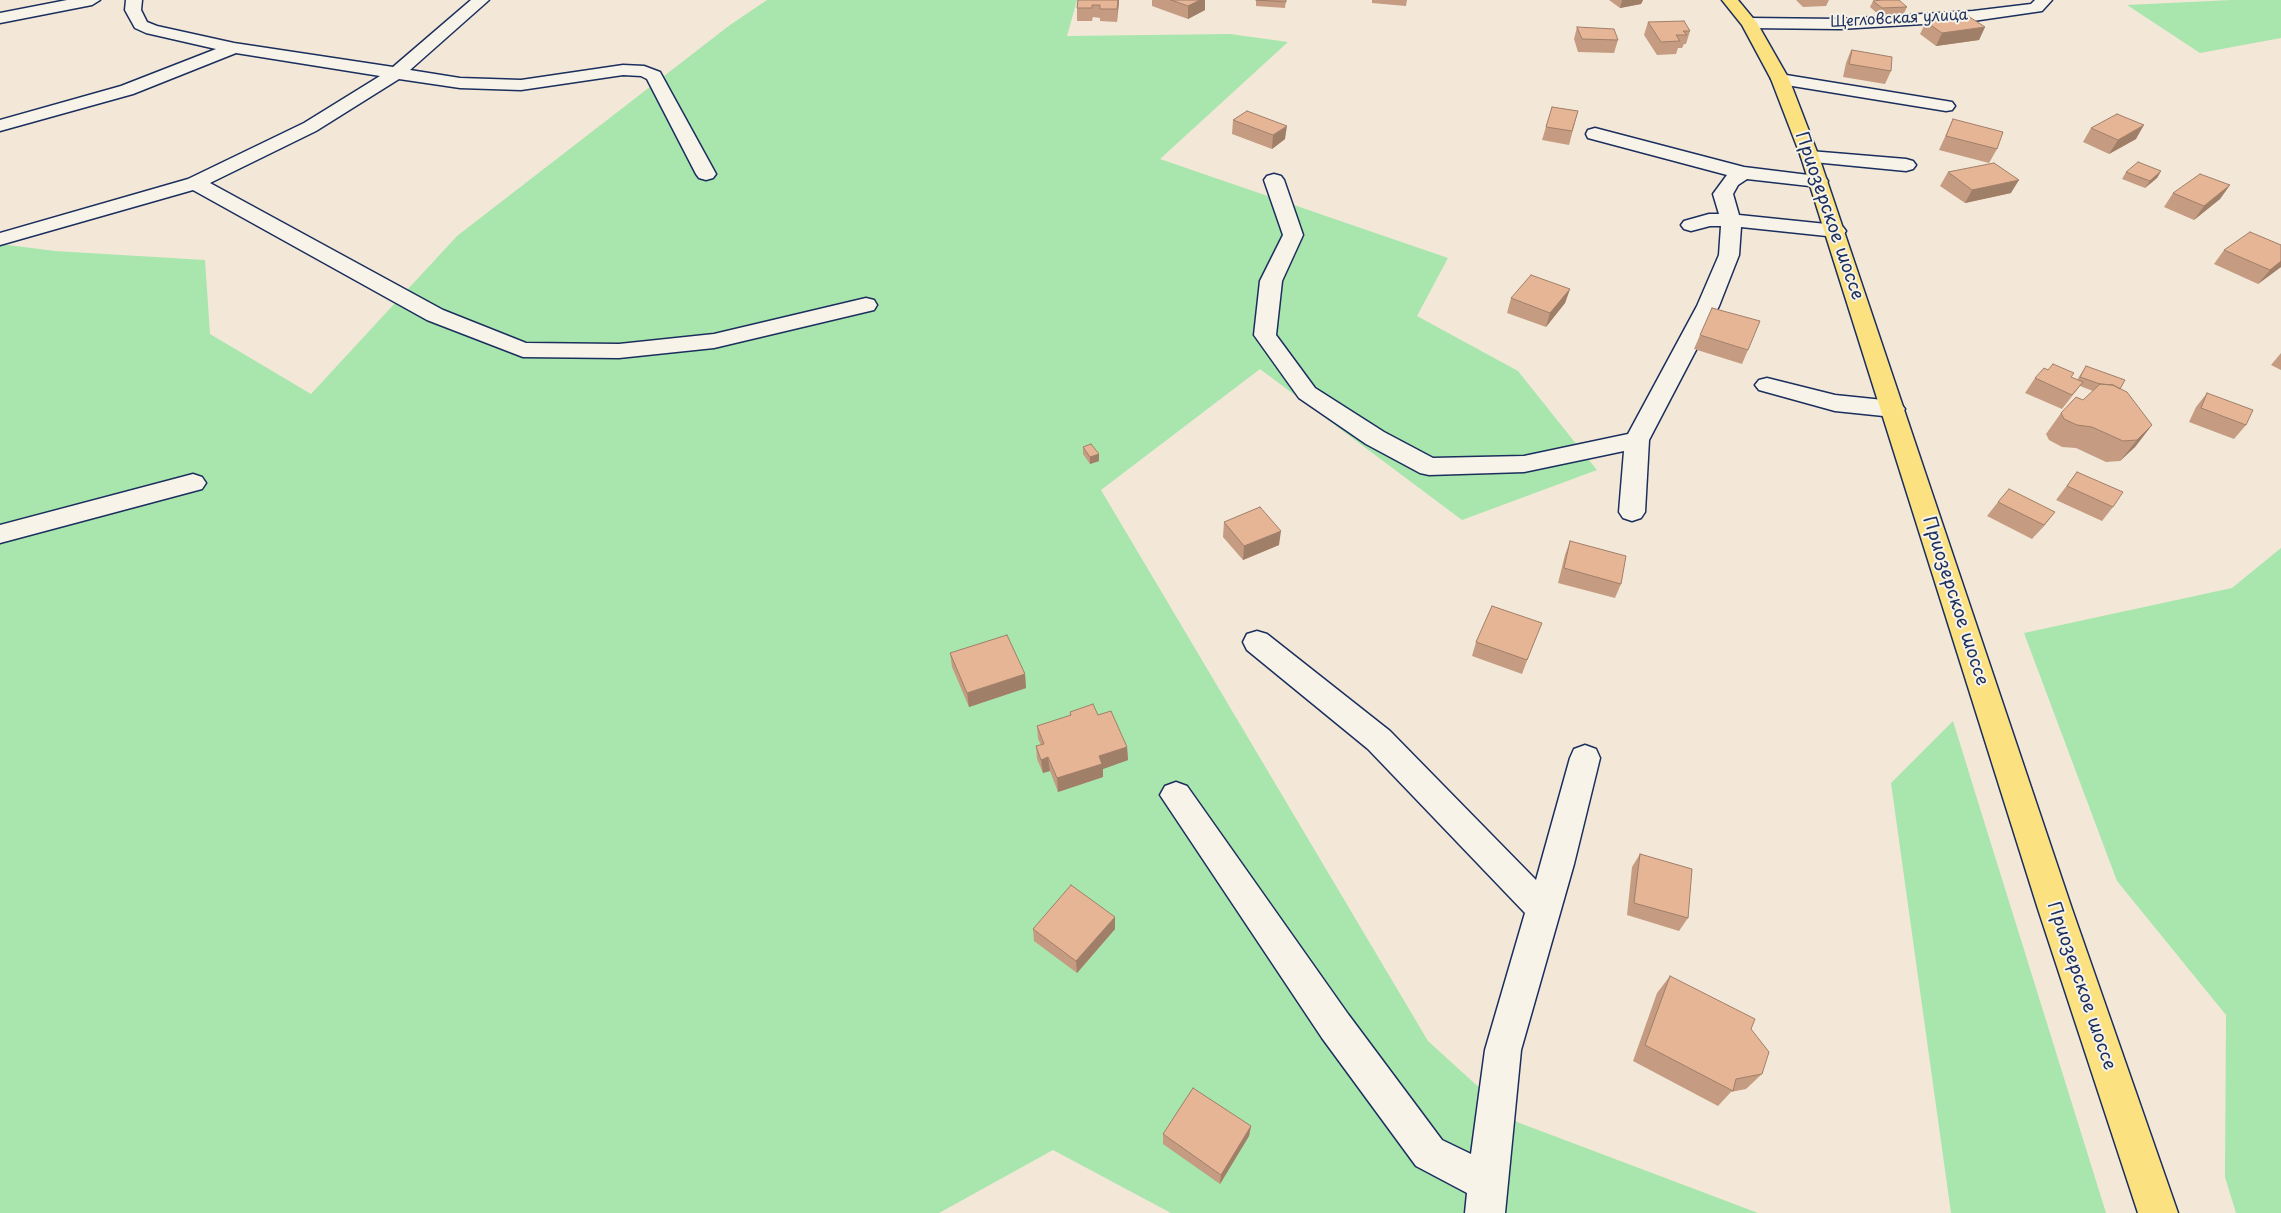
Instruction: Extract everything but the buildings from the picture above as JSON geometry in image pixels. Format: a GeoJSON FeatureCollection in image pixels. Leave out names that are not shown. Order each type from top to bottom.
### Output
{"type":"FeatureCollection","features":[{"type":"Feature","properties":{"kind":"main road","name":"Приозерское шоссе"},"geometry":{"type":"LineString","coordinates":[[1730,0],[1749,23],[1780,78],[1836,231],[2055,909],[2158,1213]]}},
{"type":"Feature","properties":{"kind":"street"},"geometry":{"type":"LineString","coordinates":[[0,18],[92,0]]}},
{"type":"Feature","properties":{"kind":"street"},"geometry":{"type":"LineString","coordinates":[[134,0],[133,10],[141,25],[146,27],[234,48],[460,83],[513,85],[623,70],[644,71],[654,76],[706,174]]}},
{"type":"Feature","properties":{"kind":"street"},"geometry":{"type":"LineString","coordinates":[[0,239],[195,183],[310,127],[398,72],[481,0]]}},
{"type":"Feature","properties":{"kind":"street","name":"Щегловская улица"},"geometry":{"type":"LineString","coordinates":[[1749,23],[1840,24],[1972,16],[2036,8],[2044,0]]}},
{"type":"Feature","properties":{"kind":"street"},"geometry":{"type":"LineString","coordinates":[[0,126],[127,90],[234,48]]}},
{"type":"Feature","properties":{"kind":"street"},"geometry":{"type":"LineString","coordinates":[[1780,78],[1946,106]]}},
{"type":"Feature","properties":{"kind":"street"},"geometry":{"type":"LineString","coordinates":[[1595,134],[1743,173],[1906,165]]}},
{"type":"Feature","properties":{"kind":"street"},"geometry":{"type":"LineString","coordinates":[[1632,512],[1637,440],[1708,306],[1729,255],[1731,220],[1723,194],[1731,182],[1743,173]]}},
{"type":"Feature","properties":{"kind":"street"},"geometry":{"type":"LineString","coordinates":[[1274,180],[1293,235],[1271,281],[1266,335],[1307,393],[1375,438],[1429,467],[1524,464],[1637,440]]}},
{"type":"Feature","properties":{"kind":"street"},"geometry":{"type":"LineString","coordinates":[[195,183],[435,316],[524,350],[619,352],[714,341],[866,305]]}},
{"type":"Feature","properties":{"kind":"street"},"geometry":{"type":"LineString","coordinates":[[1691,225],[1709,220],[1731,220],[1836,231]]}},
{"type":"Feature","properties":{"kind":"street"},"geometry":{"type":"LineString","coordinates":[[1766,385],[1835,403],[1893,409]]}},
{"type":"Feature","properties":{"kind":"street"},"geometry":{"type":"LineString","coordinates":[[0,534],[193,483]]}},
{"type":"Feature","properties":{"kind":"street"},"geometry":{"type":"LineString","coordinates":[[1257,642],[1379,740],[1543,909]]}},
{"type":"Feature","properties":{"kind":"street"},"geometry":{"type":"LineString","coordinates":[[1486,1198],[1503,1050],[1543,909],[1558,864],[1585,758]]}},
{"type":"Feature","properties":{"kind":"street"},"geometry":{"type":"LineString","coordinates":[[1176,796],[1335,1026],[1429,1153],[1486,1198]]}},
{"type":"Feature","properties":{"kind":"green space"},"geometry":{"type":"Polygon","coordinates":[[[767,0],[1077,0],[1067,36],[1230,34],[1288,42],[1160,159],[1448,258],[1417,316],[1518,371],[1597,470],[1462,520],[1260,369],[1101,490],[1428,1041],[1517,1122],[1758,1213],[1171,1213],[1053,1150],[939,1213],[0,1213],[0,244],[55,251],[205,260],[210,334],[311,394],[457,236],[730,25],[767,0]]]}},
{"type":"Feature","properties":{"kind":"green space"},"geometry":{"type":"Polygon","coordinates":[[[2232,0],[2281,0],[2281,38],[2200,53],[2127,5],[2232,0]]]}},
{"type":"Feature","properties":{"kind":"green space"},"geometry":{"type":"Polygon","coordinates":[[[2281,548],[2281,1213],[2236,1213],[2225,1177],[2226,1015],[2117,881],[2024,633],[2232,588],[2281,548]]]}},
{"type":"Feature","properties":{"kind":"green space"},"geometry":{"type":"Polygon","coordinates":[[[1953,721],[2106,1213],[1951,1213],[1891,783],[1953,721]]]}}]}
